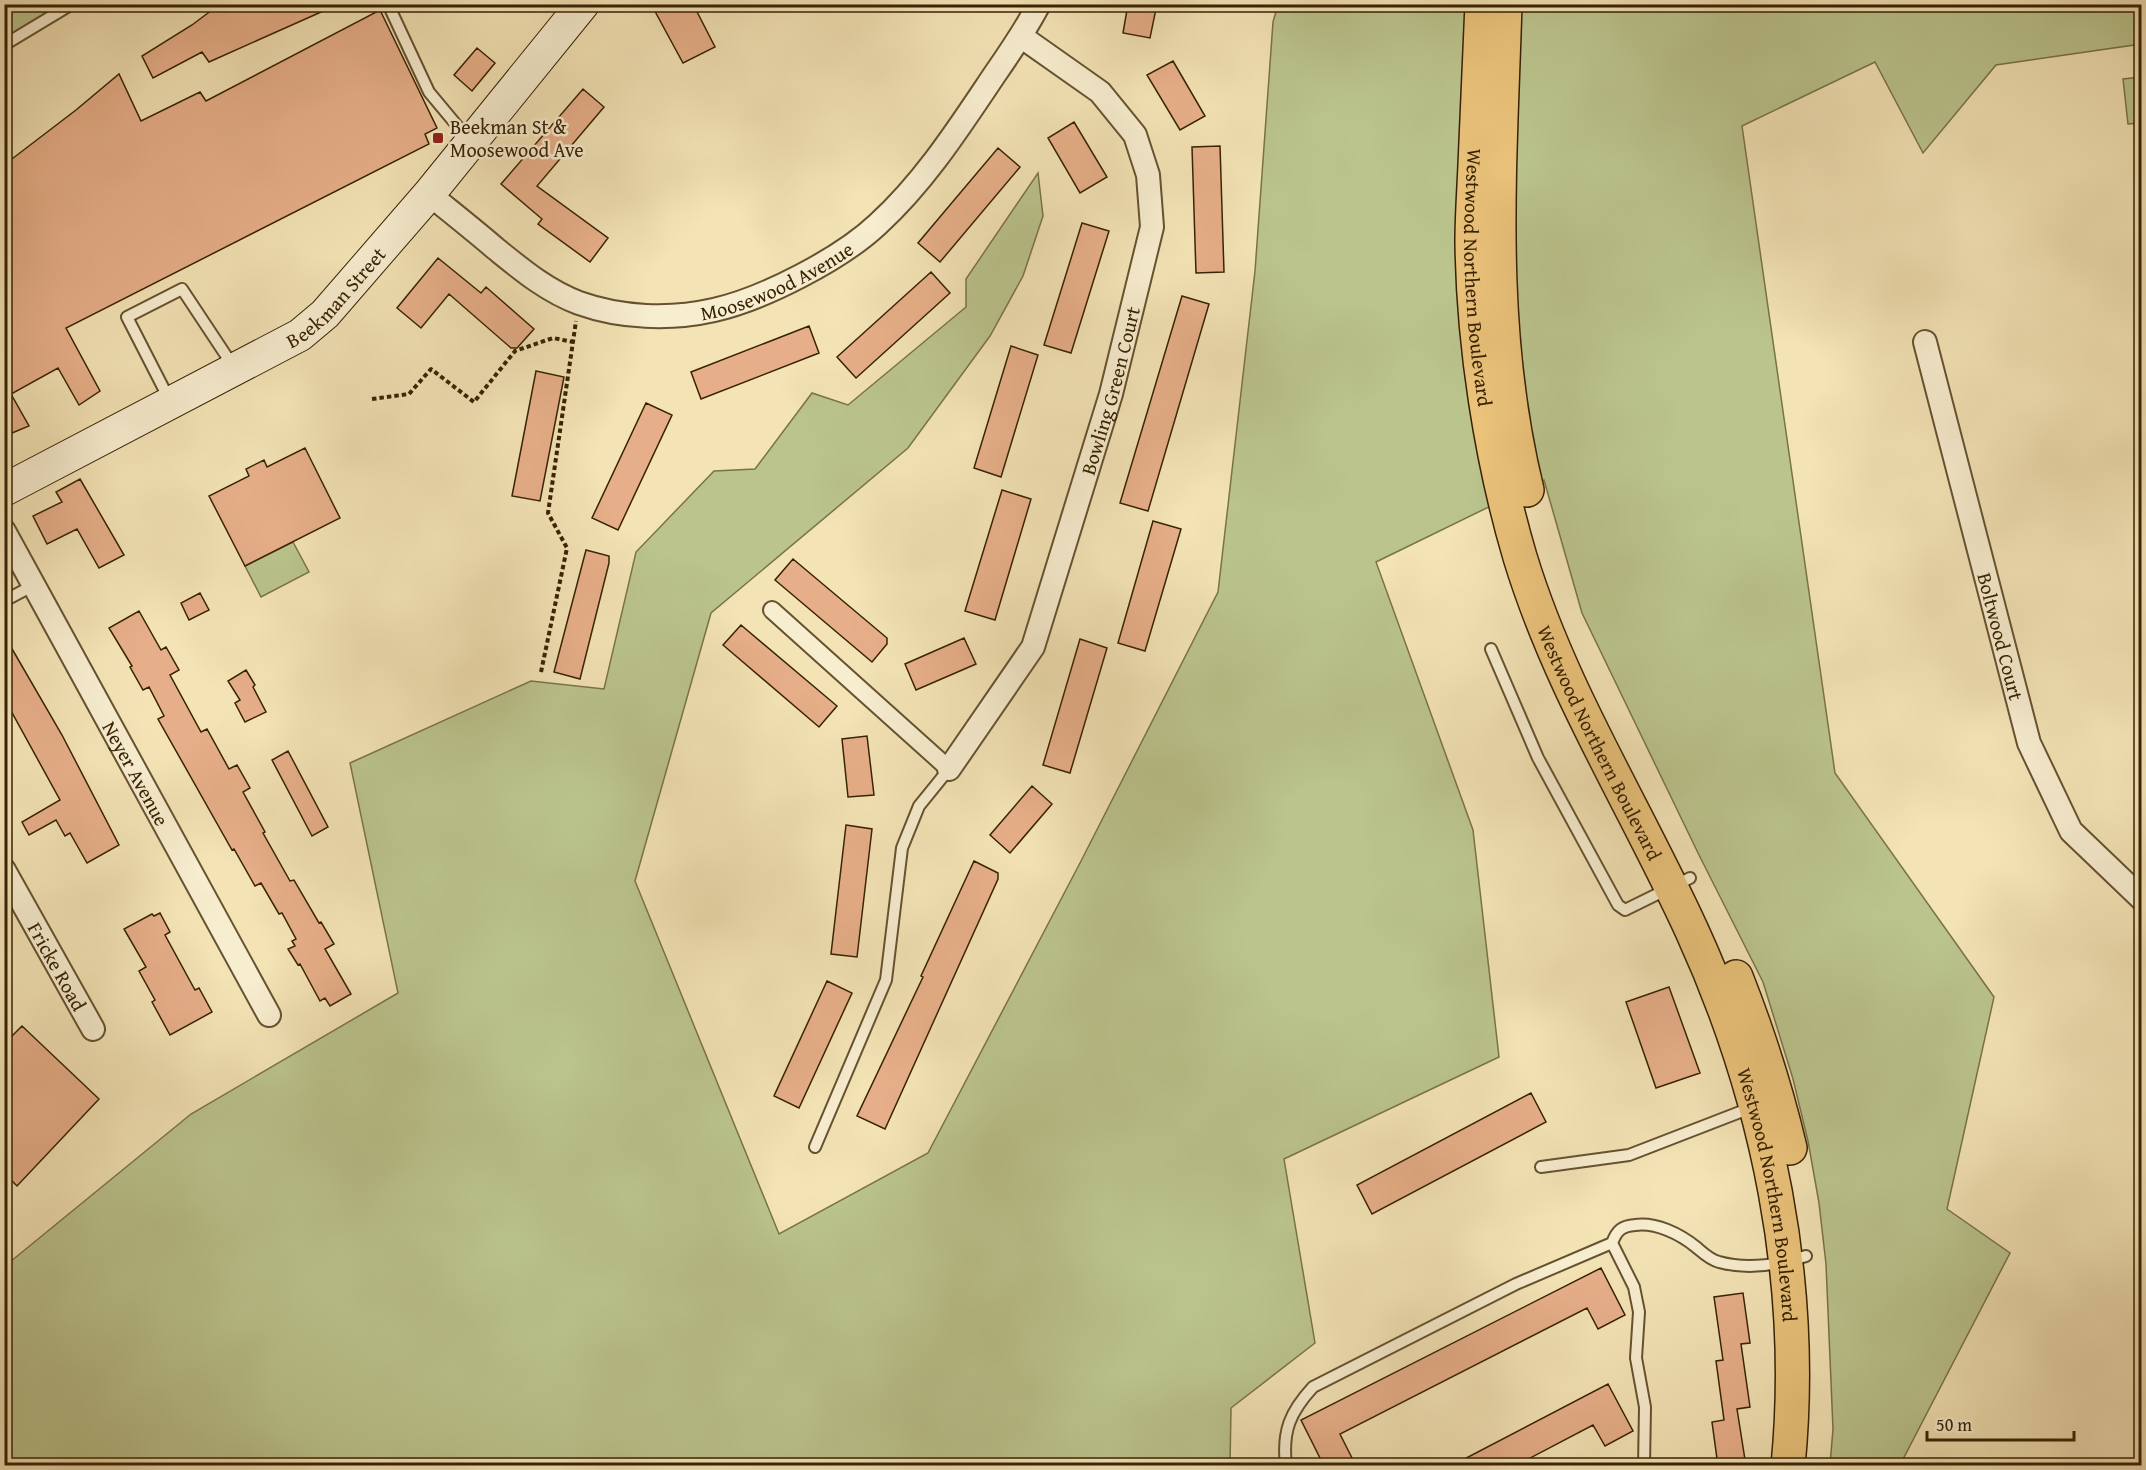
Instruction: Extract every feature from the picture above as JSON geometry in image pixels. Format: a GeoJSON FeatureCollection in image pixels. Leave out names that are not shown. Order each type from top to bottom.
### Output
{"type":"FeatureCollection","features":[{"type":"Feature","properties":{"kind":"main road","name":"Beekman Street"},"geometry":{"type":"LineString","coordinates":[[4,490],[300,335],[325,314],[429,194],[583,4]]}},
{"type":"Feature","properties":{"kind":"main road","name":"Westwood Northern Boulevard"},"geometry":{"type":"LineString","coordinates":[[1482,4],[1472,239],[1475,305],[1492,440],[1520,556],[1544,627],[1581,710],[1681,883]]}},
{"type":"Feature","properties":{"kind":"main road","name":"Westwood Northern Boulevard"},"geometry":{"type":"LineString","coordinates":[[1505,4],[1497,233],[1500,310],[1507,388],[1521,464],[1541,544],[1563,616],[1681,883],[1746,1068],[1767,1101],[1776,1190],[1796,1259],[1814,1371],[1810,1466]]}},
{"type":"Feature","properties":{"kind":"main road","name":"Westwood Northern Boulevard"},"geometry":{"type":"LineString","coordinates":[[1788,1466],[1791,1436],[1796,1259]]}},
{"type":"Feature","properties":{"kind":"street","name":"Moosewood Avenue"},"geometry":{"type":"LineString","coordinates":[[429,194],[530,276],[579,303],[606,311],[633,315],[661,316],[714,310],[766,292],[807,273],[846,249],[878,225],[914,187],[974,108],[1022,37],[1039,4]]}},
{"type":"Feature","properties":{"kind":"street","name":"Bowling Green Court"},"geometry":{"type":"LineString","coordinates":[[949,769],[1033,647],[1110,394],[1152,227],[1148,175],[1135,135],[1100,92],[1022,37]]}},
{"type":"Feature","properties":{"kind":"street","name":"Boltwood Court"},"geometry":{"type":"LineString","coordinates":[[1926,342],[2029,743],[2071,831],[2142,899]]}},
{"type":"Feature","properties":{"kind":"street","name":"Neyer Avenue"},"geometry":{"type":"LineString","coordinates":[[4,531],[269,1015]]}},
{"type":"Feature","properties":{"kind":"street"},"geometry":{"type":"LineString","coordinates":[[772,610],[949,769]]}},
{"type":"Feature","properties":{"kind":"street","name":"Fricke Road"},"geometry":{"type":"LineString","coordinates":[[4,870],[93,1029]]}},
{"type":"Feature","properties":{"kind":"lane"},"geometry":{"type":"LineString","coordinates":[[4,45],[72,4]]}},
{"type":"Feature","properties":{"kind":"lane"},"geometry":{"type":"LineString","coordinates":[[388,4],[429,92],[471,143]]}},
{"type":"Feature","properties":{"kind":"lane"},"geometry":{"type":"LineString","coordinates":[[171,402],[127,318],[182,289],[235,369]]}},
{"type":"Feature","properties":{"kind":"lane"},"geometry":{"type":"LineString","coordinates":[[4,601],[34,585]]}},
{"type":"Feature","properties":{"kind":"lane"},"geometry":{"type":"LineString","coordinates":[[1491,649],[1538,758],[1618,905],[1625,910],[1681,883]]}},
{"type":"Feature","properties":{"kind":"lane"},"geometry":{"type":"LineString","coordinates":[[815,1147],[886,980],[902,848],[920,806],[949,769]]}},
{"type":"Feature","properties":{"kind":"lane"},"geometry":{"type":"LineString","coordinates":[[1541,1167],[1629,1155],[1767,1101]]}},
{"type":"Feature","properties":{"kind":"lane"},"geometry":{"type":"LineString","coordinates":[[1644,1466],[1645,1407],[1636,1358],[1639,1312],[1634,1287],[1612,1243],[1616,1232],[1623,1227],[1643,1224],[1677,1234],[1716,1262],[1744,1266],[1796,1259]]}},
{"type":"Feature","properties":{"kind":"lane"},"geometry":{"type":"LineString","coordinates":[[1286,1466],[1285,1437],[1289,1421],[1298,1404],[1313,1387],[1516,1284],[1612,1243]]}},
{"type":"Feature","properties":{"kind":"path"},"geometry":{"type":"LineString","coordinates":[[541,672],[567,548],[548,513],[579,303]]}},
{"type":"Feature","properties":{"kind":"path"},"geometry":{"type":"LineString","coordinates":[[372,399],[409,394],[431,369],[474,402],[515,351],[553,338],[573,342]]}},
{"type":"Feature","properties":{"kind":"green space"},"geometry":{"type":"Polygon","coordinates":[[[5,4],[72,5],[5,45],[5,4]]]}},
{"type":"Feature","properties":{"kind":"green space"},"geometry":{"type":"Polygon","coordinates":[[[1278,5],[2141,5],[2141,44],[1996,65],[1923,153],[1875,62],[1742,126],[1835,773],[1994,997],[1947,1209],[2010,1253],[1900,1465],[1830,1465],[1833,1429],[1826,1264],[1819,1203],[1808,1141],[1793,1079],[1763,982],[1582,613],[1544,480],[1376,562],[1473,830],[1499,1057],[1284,1159],[1315,1343],[1231,1408],[1230,1465],[5,1466],[5,1266],[191,1114],[398,993],[350,763],[531,681],[604,689],[636,552],[714,471],[755,469],[812,393],[848,405],[966,307],[966,279],[1038,173],[1043,216],[1023,276],[990,336],[908,448],[711,613],[635,881],[779,1234],[928,1153],[1080,863],[1218,592],[1255,271],[1273,22],[1278,5]]]}},
{"type":"Feature","properties":{"kind":"green space"},"geometry":{"type":"Polygon","coordinates":[[[2141,77],[2141,123],[2128,124],[2123,79],[2141,77]]]}},
{"type":"Feature","properties":{"kind":"green space"},"geometry":{"type":"Polygon","coordinates":[[[293,542],[309,572],[261,597],[245,566],[293,542]]]}},
{"type":"Feature","properties":{"kind":"building"},"geometry":{"type":"Polygon","coordinates":[[[220,4],[339,4],[209,62],[202,52],[153,78],[142,56],[192,25],[220,4]]]}},
{"type":"Feature","properties":{"kind":"building"},"geometry":{"type":"Polygon","coordinates":[[[651,4],[693,4],[715,47],[683,63],[651,4]]]}},
{"type":"Feature","properties":{"kind":"building"},"geometry":{"type":"Polygon","coordinates":[[[1128,4],[1157,4],[1150,38],[1123,33],[1128,4]]]}},
{"type":"Feature","properties":{"kind":"building"},"geometry":{"type":"Polygon","coordinates":[[[380,10],[437,128],[425,134],[429,144],[66,328],[100,391],[79,405],[58,368],[11,394],[29,426],[12,433],[4,422],[4,165],[119,74],[141,121],[200,92],[206,101],[380,10]]]}},
{"type":"Feature","properties":{"kind":"building"},"geometry":{"type":"Polygon","coordinates":[[[477,48],[495,63],[472,91],[454,75],[477,48]]]}},
{"type":"Feature","properties":{"kind":"building"},"geometry":{"type":"Polygon","coordinates":[[[1173,61],[1205,116],[1180,130],[1147,75],[1173,61]]]}},
{"type":"Feature","properties":{"kind":"building"},"geometry":{"type":"Polygon","coordinates":[[[583,89],[604,107],[537,186],[608,238],[590,262],[538,224],[542,219],[501,184],[583,89]]]}},
{"type":"Feature","properties":{"kind":"building"},"geometry":{"type":"Polygon","coordinates":[[[1074,122],[1107,177],[1080,193],[1048,138],[1074,122]]]}},
{"type":"Feature","properties":{"kind":"building"},"geometry":{"type":"Polygon","coordinates":[[[1220,146],[1224,272],[1196,273],[1192,147],[1220,146]]]}},
{"type":"Feature","properties":{"kind":"building"},"geometry":{"type":"Polygon","coordinates":[[[998,148],[1020,167],[940,262],[918,243],[998,148]]]}},
{"type":"Feature","properties":{"kind":"building"},"geometry":{"type":"Polygon","coordinates":[[[1082,223],[1109,231],[1071,353],[1044,345],[1082,223]]]}},
{"type":"Feature","properties":{"kind":"building"},"geometry":{"type":"Polygon","coordinates":[[[438,258],[481,293],[486,287],[534,329],[517,348],[511,348],[449,294],[421,328],[397,308],[438,258]]]}},
{"type":"Feature","properties":{"kind":"building"},"geometry":{"type":"Polygon","coordinates":[[[931,272],[950,293],[856,378],[837,357],[931,272]]]}},
{"type":"Feature","properties":{"kind":"building"},"geometry":{"type":"Polygon","coordinates":[[[1182,296],[1209,304],[1148,511],[1120,503],[1182,296]]]}},
{"type":"Feature","properties":{"kind":"building"},"geometry":{"type":"Polygon","coordinates":[[[809,326],[819,353],[701,399],[691,372],[809,326]]]}},
{"type":"Feature","properties":{"kind":"building"},"geometry":{"type":"Polygon","coordinates":[[[1011,346],[1038,355],[1001,477],[974,468],[1011,346]]]}},
{"type":"Feature","properties":{"kind":"building"},"geometry":{"type":"Polygon","coordinates":[[[536,371],[564,377],[540,501],[512,496],[536,371]]]}},
{"type":"Feature","properties":{"kind":"building"},"geometry":{"type":"Polygon","coordinates":[[[646,403],[672,415],[618,530],[592,518],[646,403]]]}},
{"type":"Feature","properties":{"kind":"building"},"geometry":{"type":"Polygon","coordinates":[[[305,448],[340,518],[245,566],[209,496],[249,476],[246,469],[264,460],[267,467],[305,448]]]}},
{"type":"Feature","properties":{"kind":"building"},"geometry":{"type":"Polygon","coordinates":[[[80,479],[124,555],[99,568],[77,529],[47,544],[33,516],[62,502],[56,492],[80,479]]]}},
{"type":"Feature","properties":{"kind":"building"},"geometry":{"type":"Polygon","coordinates":[[[1002,490],[1031,499],[995,620],[965,611],[1002,490]]]}},
{"type":"Feature","properties":{"kind":"building"},"geometry":{"type":"Polygon","coordinates":[[[1153,521],[1181,529],[1145,651],[1118,643],[1153,521]]]}},
{"type":"Feature","properties":{"kind":"building"},"geometry":{"type":"Polygon","coordinates":[[[586,550],[609,556],[609,563],[580,679],[554,672],[586,550]]]}},
{"type":"Feature","properties":{"kind":"building"},"geometry":{"type":"Polygon","coordinates":[[[793,559],[887,638],[887,644],[872,662],[775,580],[793,559]]]}},
{"type":"Feature","properties":{"kind":"building"},"geometry":{"type":"Polygon","coordinates":[[[200,593],[209,610],[189,620],[181,603],[200,593]]]}},
{"type":"Feature","properties":{"kind":"building"},"geometry":{"type":"Polygon","coordinates":[[[139,611],[161,650],[166,647],[179,670],[170,675],[201,732],[207,729],[229,769],[237,765],[250,788],[243,792],[265,832],[263,833],[290,881],[294,880],[334,944],[325,949],[351,994],[330,1006],[325,998],[320,1001],[300,964],[298,965],[288,949],[295,946],[292,941],[296,939],[282,913],[279,914],[261,883],[255,886],[234,849],[232,850],[158,719],[164,716],[149,687],[143,690],[130,667],[132,666],[109,628],[139,611]]]}},
{"type":"Feature","properties":{"kind":"building"},"geometry":{"type":"Polygon","coordinates":[[[741,625],[837,706],[819,727],[723,645],[741,625]]]}},
{"type":"Feature","properties":{"kind":"building"},"geometry":{"type":"Polygon","coordinates":[[[4,635],[62,735],[119,845],[87,863],[70,833],[65,836],[56,820],[29,835],[22,822],[60,800],[4,698],[4,635]]]}},
{"type":"Feature","properties":{"kind":"building"},"geometry":{"type":"Polygon","coordinates":[[[964,638],[976,664],[916,690],[905,664],[964,638]]]}},
{"type":"Feature","properties":{"kind":"building"},"geometry":{"type":"Polygon","coordinates":[[[1080,639],[1107,648],[1070,773],[1043,765],[1080,639]]]}},
{"type":"Feature","properties":{"kind":"building"},"geometry":{"type":"Polygon","coordinates":[[[246,670],[266,712],[245,722],[235,703],[240,700],[228,681],[246,670]]]}},
{"type":"Feature","properties":{"kind":"building"},"geometry":{"type":"Polygon","coordinates":[[[867,736],[874,795],[848,797],[842,739],[867,736]]]}},
{"type":"Feature","properties":{"kind":"building"},"geometry":{"type":"Polygon","coordinates":[[[288,751],[328,827],[312,836],[272,760],[288,751]]]}},
{"type":"Feature","properties":{"kind":"building"},"geometry":{"type":"Polygon","coordinates":[[[1032,786],[1052,804],[1010,853],[990,835],[1032,786]]]}},
{"type":"Feature","properties":{"kind":"building"},"geometry":{"type":"Polygon","coordinates":[[[846,825],[872,829],[857,957],[831,954],[846,825]]]}},
{"type":"Feature","properties":{"kind":"building"},"geometry":{"type":"Polygon","coordinates":[[[974,861],[998,873],[998,879],[885,1129],[857,1116],[923,977],[921,976],[974,861]]]}},
{"type":"Feature","properties":{"kind":"building"},"geometry":{"type":"Polygon","coordinates":[[[160,913],[170,932],[165,935],[195,990],[199,988],[212,1012],[170,1035],[152,1002],[155,1000],[139,971],[146,967],[124,929],[152,914],[154,916],[160,913]]]}},
{"type":"Feature","properties":{"kind":"building"},"geometry":{"type":"Polygon","coordinates":[[[827,981],[852,993],[799,1108],[774,1096],[827,981]]]}},
{"type":"Feature","properties":{"kind":"building"},"geometry":{"type":"Polygon","coordinates":[[[1669,987],[1700,1073],[1656,1088],[1626,1002],[1669,987]]]}},
{"type":"Feature","properties":{"kind":"building"},"geometry":{"type":"Polygon","coordinates":[[[22,1026],[99,1099],[17,1186],[4,1173],[4,1044],[22,1026]]]}},
{"type":"Feature","properties":{"kind":"building"},"geometry":{"type":"Polygon","coordinates":[[[1531,1093],[1546,1122],[1372,1214],[1357,1185],[1531,1093]]]}},
{"type":"Feature","properties":{"kind":"building"},"geometry":{"type":"Polygon","coordinates":[[[1601,1268],[1625,1315],[1598,1329],[1587,1308],[1340,1434],[1356,1466],[1324,1466],[1301,1420],[1601,1268]]]}},
{"type":"Feature","properties":{"kind":"building"},"geometry":{"type":"Polygon","coordinates":[[[1743,1293],[1750,1343],[1741,1344],[1750,1407],[1737,1409],[1746,1466],[1718,1466],[1712,1422],[1724,1420],[1716,1361],[1723,1360],[1714,1297],[1743,1293]]]}},
{"type":"Feature","properties":{"kind":"building"},"geometry":{"type":"Polygon","coordinates":[[[1608,1384],[1633,1431],[1605,1446],[1593,1425],[1515,1466],[1451,1466],[1608,1384]]]}},
{"type":"Feature","properties":{"kind":"place","name":"Beekman St & Moosewood Ave"},"geometry":{"type":"Point","coordinates":[438,138]}}]}
